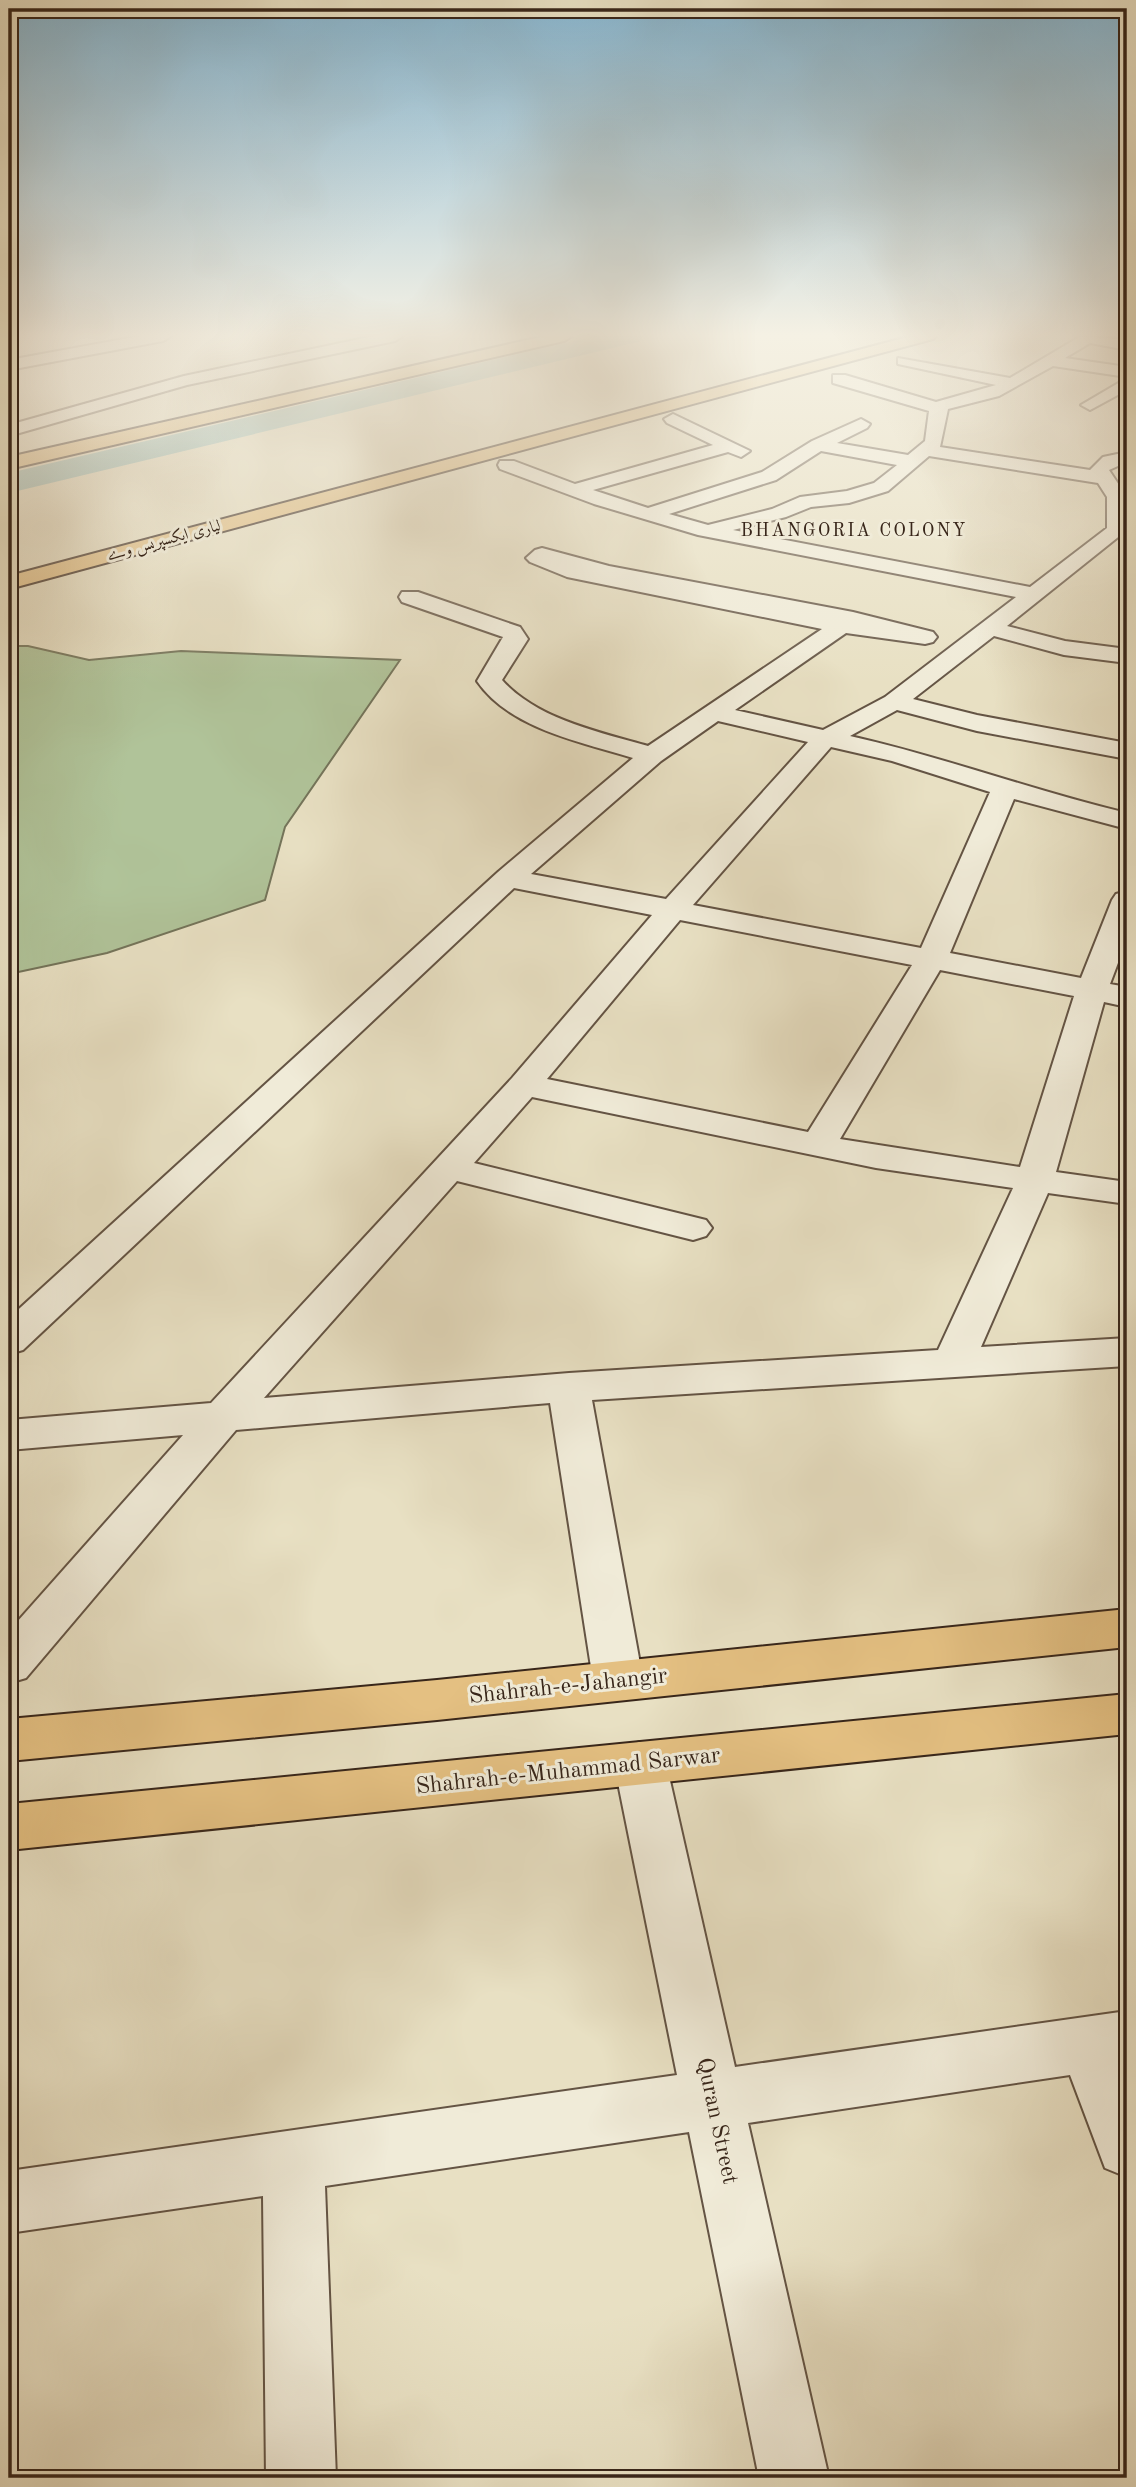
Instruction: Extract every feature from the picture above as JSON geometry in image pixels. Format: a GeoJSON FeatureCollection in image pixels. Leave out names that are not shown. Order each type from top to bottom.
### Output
{"type":"FeatureCollection","features":[{"type":"Feature","properties":{"kind":"main road"},"geometry":{"type":"LineString","coordinates":[[9,463],[57,452]]}},
{"type":"Feature","properties":{"kind":"main road","name":"لیاری ایکسپریس وے"},"geometry":{"type":"LineString","coordinates":[[9,583],[496,452]]}},
{"type":"Feature","properties":{"kind":"main road","name":"Shahrah-e-Jahangir"},"geometry":{"type":"LineString","coordinates":[[9,1740],[1127,1629]]}},
{"type":"Feature","properties":{"kind":"main road","name":"Shahrah-e-Muhammad Sarwar"},"geometry":{"type":"LineString","coordinates":[[9,1827],[1127,1714]]}},
{"type":"Feature","properties":{"kind":"street"},"geometry":{"type":"LineString","coordinates":[[574,490],[708,452]]}},
{"type":"Feature","properties":{"kind":"street"},"geometry":{"type":"LineString","coordinates":[[746,452],[782,465]]}},
{"type":"Feature","properties":{"kind":"street"},"geometry":{"type":"LineString","coordinates":[[648,514],[769,476],[805,452]]}},
{"type":"Feature","properties":{"kind":"street"},"geometry":{"type":"LineString","coordinates":[[9,1664],[223,1417],[524,1085],[675,907],[824,740],[894,702],[1117,530],[1119,482],[883,452]]}},
{"type":"Feature","properties":{"kind":"street"},"geometry":{"type":"LineString","coordinates":[[705,531],[779,513],[807,501],[849,496],[881,487],[924,452]]}},
{"type":"Feature","properties":{"kind":"street"},"geometry":{"type":"LineString","coordinates":[[508,465],[574,490],[705,531],[1034,594]]}},
{"type":"Feature","properties":{"kind":"street"},"geometry":{"type":"LineString","coordinates":[[9,1341],[508,878],[652,755],[842,626],[925,637],[853,619],[607,572],[551,555],[537,556],[601,578],[842,626]]}},
{"type":"Feature","properties":{"kind":"street"},"geometry":{"type":"LineString","coordinates":[[410,597],[512,632],[516,639],[489,681],[497,693],[556,725],[652,755]]}},
{"type":"Feature","properties":{"kind":"street"},"geometry":{"type":"LineString","coordinates":[[989,628],[1064,648],[1127,656]]}},
{"type":"Feature","properties":{"kind":"street"},"geometry":{"type":"LineString","coordinates":[[894,702],[977,723],[1127,751]]}},
{"type":"Feature","properties":{"kind":"street"},"geometry":{"type":"LineString","coordinates":[[714,713],[899,755],[1005,788],[1127,821]]}},
{"type":"Feature","properties":{"kind":"street"},"geometry":{"type":"LineString","coordinates":[[819,1144],[932,958],[1005,788]]}},
{"type":"Feature","properties":{"kind":"street"},"geometry":{"type":"LineString","coordinates":[[508,878],[675,907],[1127,997]]}},
{"type":"Feature","properties":{"kind":"street"},"geometry":{"type":"LineString","coordinates":[[953,1363],[1035,1179],[1092,990],[1127,900]]}},
{"type":"Feature","properties":{"kind":"street"},"geometry":{"type":"LineString","coordinates":[[524,1085],[944,1168],[1127,1193]]}},
{"type":"Feature","properties":{"kind":"street"},"geometry":{"type":"LineString","coordinates":[[450,1167],[692,1228]]}},
{"type":"Feature","properties":{"kind":"street"},"geometry":{"type":"LineString","coordinates":[[9,1435],[569,1387],[1127,1352]]}},
{"type":"Feature","properties":{"kind":"street"},"geometry":{"type":"LineString","coordinates":[[569,1387],[618,1680]]}},
{"type":"Feature","properties":{"kind":"street","name":"Quran Street"},"geometry":{"type":"LineString","coordinates":[[640,1763],[794,2478]]}},
{"type":"Feature","properties":{"kind":"street"},"geometry":{"type":"LineString","coordinates":[[9,2202],[1108,2042],[1127,2147]]}},
{"type":"Feature","properties":{"kind":"street"},"geometry":{"type":"LineString","coordinates":[[293,2161],[301,2478]]}},
{"type":"Feature","properties":{"kind":"green space"},"geometry":{"type":"Polygon","coordinates":[[[9,646],[28,646],[89,660],[181,651],[400,660],[285,827],[265,900],[107,953],[9,974],[9,646]]]}},
{"type":"Feature","properties":{"kind":"waterway"},"geometry":{"type":"LineString","coordinates":[[9,483],[139,452]]}},
{"type":"Feature","properties":{"kind":"district","name":"BHANGORIA COLONY"},"geometry":{"type":"Point","coordinates":[854,531]}}]}
